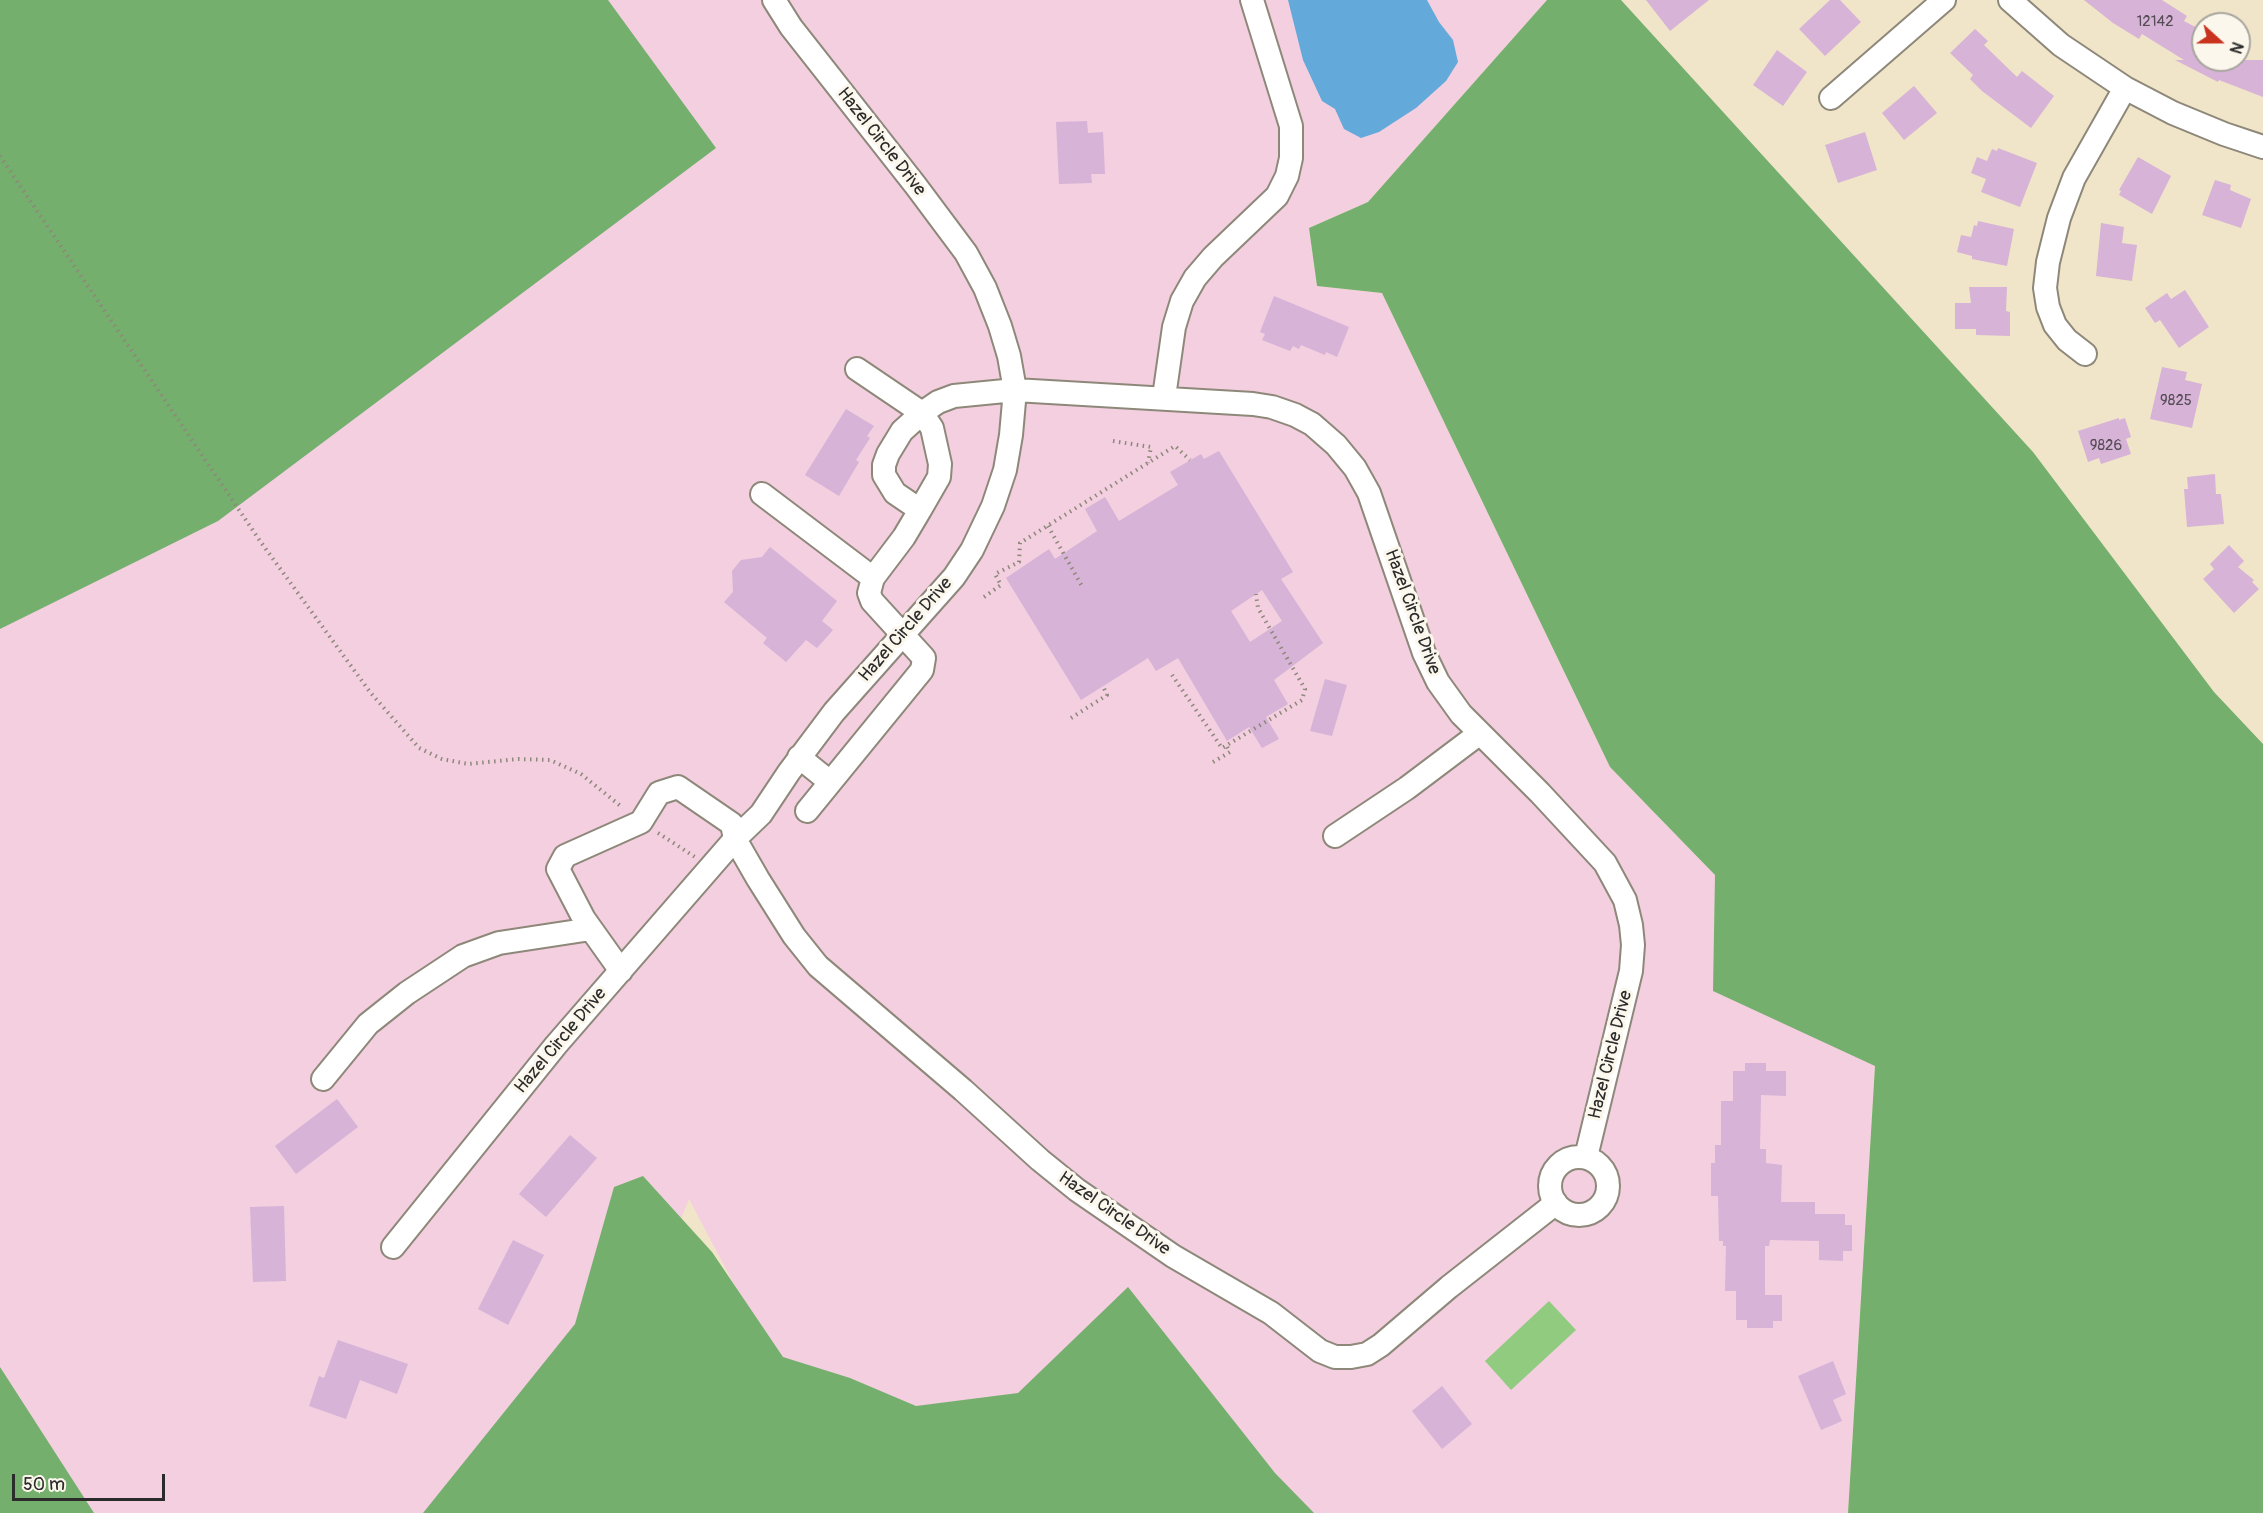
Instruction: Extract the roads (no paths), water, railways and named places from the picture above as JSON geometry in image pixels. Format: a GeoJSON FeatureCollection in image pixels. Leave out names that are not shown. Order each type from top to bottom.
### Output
{"type":"FeatureCollection","features":[{"type":"Feature","properties":{"kind":"street","name":"Hazel Circle Drive"},"geometry":{"type":"LineString","coordinates":[[393,1247],[556,1045],[735,839],[761,814],[834,712],[954,576],[972,549],[993,506],[1005,470],[1015,390],[1009,356],[985,288],[966,254],[916,186],[791,27],[774,0]]}},
{"type":"Feature","properties":{"kind":"street"},"geometry":{"type":"LineString","coordinates":[[1164,397],[1174,327],[1182,301],[1195,278],[1213,257],[1277,196],[1287,176],[1291,158],[1292,126],[1252,0]]}},
{"type":"Feature","properties":{"kind":"street"},"geometry":{"type":"LineString","coordinates":[[1831,99],[1944,0]]}},
{"type":"Feature","properties":{"kind":"street"},"geometry":{"type":"LineString","coordinates":[[2010,0],[2061,45],[2125,88],[2174,114],[2263,147]]}},
{"type":"Feature","properties":{"kind":"street"},"geometry":{"type":"LineString","coordinates":[[2085,354],[2067,340],[2055,325],[2048,307],[2045,288],[2048,262],[2059,218],[2074,178],[2125,88]]}},
{"type":"Feature","properties":{"kind":"street"},"geometry":{"type":"LineString","coordinates":[[807,810],[922,670],[924,658],[872,601],[869,593],[873,578],[904,537],[939,477],[940,464],[932,428],[922,413],[857,369]]}},
{"type":"Feature","properties":{"kind":"street","name":"Hazel Circle Drive"},"geometry":{"type":"LineString","coordinates":[[1015,390],[1124,397],[1164,397],[1272,406],[1312,424],[1336,445],[1355,468],[1370,494],[1429,663],[1438,682],[1461,714],[1540,793],[1605,864],[1616,881],[1627,908],[1633,945],[1631,971],[1586,1157]]}},
{"type":"Feature","properties":{"kind":"street"},"geometry":{"type":"LineString","coordinates":[[920,510],[895,493],[884,475],[884,465],[888,454],[902,431],[938,402],[954,396],[1015,390]]}},
{"type":"Feature","properties":{"kind":"street"},"geometry":{"type":"LineString","coordinates":[[762,494],[873,578]]}},
{"type":"Feature","properties":{"kind":"street"},"geometry":{"type":"LineString","coordinates":[[1335,836],[1407,788],[1480,733]]}},
{"type":"Feature","properties":{"kind":"street"},"geometry":{"type":"LineString","coordinates":[[799,758],[830,783]]}},
{"type":"Feature","properties":{"kind":"street"},"geometry":{"type":"LineString","coordinates":[[621,971],[591,929],[558,869],[564,856],[641,822],[659,793],[678,788],[732,824],[735,839]]}},
{"type":"Feature","properties":{"kind":"street","name":"Hazel Circle Drive"},"geometry":{"type":"LineString","coordinates":[[735,839],[794,936],[818,966],[1077,1190],[1173,1256],[1271,1313],[1320,1351],[1335,1357],[1351,1358],[1367,1354],[1556,1203]]}},
{"type":"Feature","properties":{"kind":"street"},"geometry":{"type":"LineString","coordinates":[[323,1079],[368,1024],[407,993],[463,956],[499,943],[591,929]]}},
{"type":"Feature","properties":{"kind":"street"},"geometry":{"type":"LineString","coordinates":[[1586,1157],[1595,1161],[1602,1168],[1607,1177],[1608,1187],[1601,1204],[1593,1211],[1577,1215],[1569,1213],[1556,1203],[1550,1186],[1555,1170],[1569,1158],[1586,1157]]}},
{"type":"Feature","properties":{"kind":"water"},"geometry":{"type":"Polygon","coordinates":[[[1288,0],[1427,0],[1439,22],[1453,40],[1458,62],[1446,81],[1416,108],[1379,132],[1361,138],[1344,129],[1335,109],[1322,101],[1303,60],[1288,0]]]}}]}
